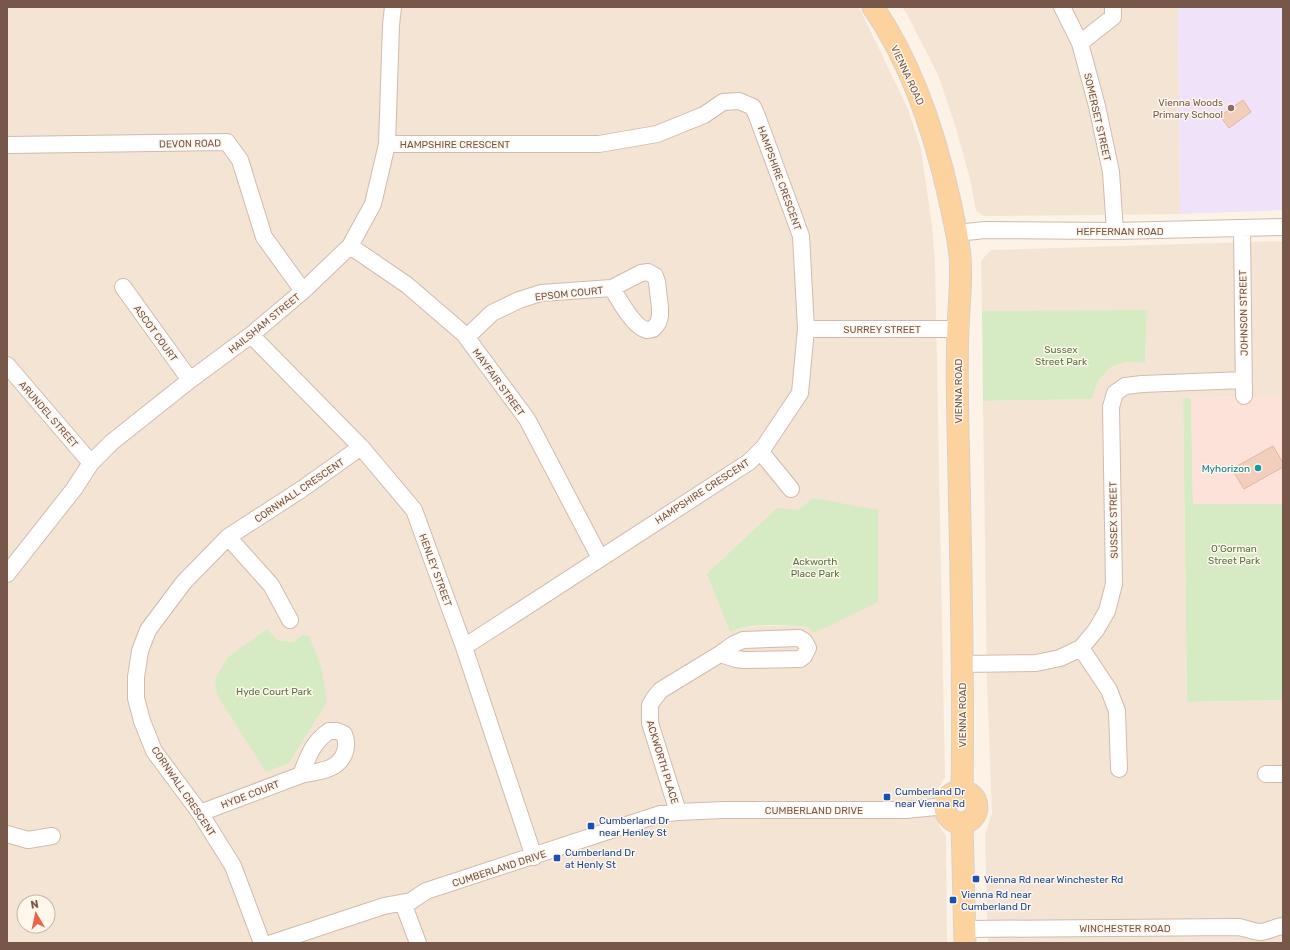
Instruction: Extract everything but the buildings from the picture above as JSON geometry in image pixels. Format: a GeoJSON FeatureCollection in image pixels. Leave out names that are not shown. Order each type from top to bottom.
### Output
{"type":"FeatureCollection","features":[{"type":"Feature","properties":{"kind":"main road","name":"VIENNA ROAD"},"geometry":{"type":"LineString","coordinates":[[873,7],[902,58],[923,104],[937,149],[957,233],[960,256],[961,291],[958,329],[958,411],[962,664],[962,791]]}},
{"type":"Feature","properties":{"kind":"main road"},"geometry":{"type":"LineString","coordinates":[[962,791],[971,795],[975,799],[977,809],[972,819],[962,823],[952,820],[945,811],[945,806],[948,797],[962,791]]}},
{"type":"Feature","properties":{"kind":"main road"},"geometry":{"type":"LineString","coordinates":[[962,823],[965,936]]}},
{"type":"Feature","properties":{"kind":"street","name":"HAILSHAM STREET"},"geometry":{"type":"LineString","coordinates":[[7,574],[74,489],[91,463],[112,442],[190,380],[251,336],[303,291],[350,246],[373,204],[387,144],[391,25],[393,7]]}},
{"type":"Feature","properties":{"kind":"street","name":"SOMERSET STREET"},"geometry":{"type":"LineString","coordinates":[[1062,7],[1080,43],[1097,106],[1111,172],[1115,232]]}},
{"type":"Feature","properties":{"kind":"street"},"geometry":{"type":"LineString","coordinates":[[1080,43],[1113,17],[1113,7]]}},
{"type":"Feature","properties":{"kind":"street","name":"HAMPSHIRE CRESCENT"},"geometry":{"type":"LineString","coordinates":[[387,144],[599,144],[657,134],[704,115],[723,102],[738,101],[752,107],[757,116],[801,236],[806,329],[800,393],[764,447],[749,462],[464,647]]}},
{"type":"Feature","properties":{"kind":"street","name":"DEVON ROAD"},"geometry":{"type":"LineString","coordinates":[[7,145],[227,142],[240,160],[264,237],[303,291]]}},
{"type":"Feature","properties":{"kind":"street","name":"HEFFERNAN ROAD"},"geometry":{"type":"LineString","coordinates":[[957,233],[985,230],[1115,232],[1283,227]]}},
{"type":"Feature","properties":{"kind":"street","name":"JOHNSON STREET"},"geometry":{"type":"LineString","coordinates":[[1242,229],[1244,396]]}},
{"type":"Feature","properties":{"kind":"street","name":"MAYFAIR STREET"},"geometry":{"type":"LineString","coordinates":[[350,246],[407,285],[466,337],[527,419],[600,558]]}},
{"type":"Feature","properties":{"kind":"street","name":"ASCOT COURT"},"geometry":{"type":"LineString","coordinates":[[123,287],[190,380]]}},
{"type":"Feature","properties":{"kind":"street","name":"EPSOM COURT"},"geometry":{"type":"LineString","coordinates":[[466,337],[492,313],[519,300],[541,293],[612,288]]}},
{"type":"Feature","properties":{"kind":"street","name":"SURREY STREET"},"geometry":{"type":"LineString","coordinates":[[806,329],[958,329]]}},
{"type":"Feature","properties":{"kind":"street","name":"HENLEY STREET"},"geometry":{"type":"LineString","coordinates":[[251,336],[361,447],[414,510],[464,647],[534,856]]}},
{"type":"Feature","properties":{"kind":"street","name":"ARUNDEL STREET"},"geometry":{"type":"LineString","coordinates":[[7,365],[91,463]]}},
{"type":"Feature","properties":{"kind":"street","name":"SUSSEX STREET"},"geometry":{"type":"LineString","coordinates":[[962,664],[1036,662],[1060,658],[1081,648],[1096,630],[1107,611],[1114,584],[1111,407],[1114,393],[1125,386],[1142,384],[1244,380]]}},
{"type":"Feature","properties":{"kind":"street","name":"CORNWALL CRESCENT"},"geometry":{"type":"LineString","coordinates":[[262,943],[233,866],[200,813],[154,750],[142,721],[136,698],[136,677],[140,651],[148,630],[184,582],[228,537],[302,489],[361,447]]}},
{"type":"Feature","properties":{"kind":"street"},"geometry":{"type":"LineString","coordinates":[[760,451],[791,489]]}},
{"type":"Feature","properties":{"kind":"street"},"geometry":{"type":"LineString","coordinates":[[228,537],[271,585],[290,620]]}},
{"type":"Feature","properties":{"kind":"street"},"geometry":{"type":"LineString","coordinates":[[1081,648],[1109,690],[1117,711],[1119,769]]}},
{"type":"Feature","properties":{"kind":"street","name":"ACKWORTH PLACE"},"geometry":{"type":"LineString","coordinates":[[678,812],[650,723],[650,705],[661,690],[720,654]]}},
{"type":"Feature","properties":{"kind":"street"},"geometry":{"type":"LineString","coordinates":[[1266,774],[1283,774]]}},
{"type":"Feature","properties":{"kind":"street","name":"HYDE COURT"},"geometry":{"type":"LineString","coordinates":[[200,813],[301,775]]}},
{"type":"Feature","properties":{"kind":"street","name":"CUMBERLAND DRIVE"},"geometry":{"type":"LineString","coordinates":[[272,943],[384,906],[411,901],[426,891],[660,814],[678,812],[906,810],[945,806]]}},
{"type":"Feature","properties":{"kind":"street"},"geometry":{"type":"LineString","coordinates":[[7,834],[28,840],[52,836]]}},
{"type":"Feature","properties":{"kind":"street"},"geometry":{"type":"LineString","coordinates":[[403,903],[418,943]]}},
{"type":"Feature","properties":{"kind":"street","name":"WINCHESTER ROAD"},"geometry":{"type":"LineString","coordinates":[[965,936],[1117,936],[1238,927],[1245,928],[1259,937],[1265,931],[1283,926]]}},
{"type":"Feature","properties":{"kind":"shaded area"},"geometry":{"type":"Polygon","coordinates":[[[7,7],[859,7],[908,109],[921,149],[932,226],[935,261],[945,777],[937,791],[939,826],[946,836],[947,943],[7,943],[7,7]],[[878,510],[730,632],[739,628],[760,626],[807,626],[878,510]],[[302,635],[293,642],[277,640],[266,771],[302,635]]]}},
{"type":"Feature","properties":{"kind":"shaded area"},"geometry":{"type":"Polygon","coordinates":[[[902,7],[1178,7],[1180,214],[984,216],[976,211],[970,179],[955,125],[938,75],[902,7]]]}},
{"type":"Feature","properties":{"kind":"shaded area","name":"Vienna Woods Primary School"},"geometry":{"type":"Polygon","coordinates":[[[1178,7],[1283,7],[1283,210],[1180,214],[1178,7]]]}},
{"type":"Feature","properties":{"kind":"shaded area"},"geometry":{"type":"Polygon","coordinates":[[[1283,241],[1283,397],[1183,398],[1187,702],[1283,700],[1283,943],[988,943],[985,835],[992,813],[987,685],[983,401],[1092,399],[1098,381],[1111,367],[1126,362],[1145,363],[1147,311],[982,311],[981,261],[991,250],[1283,241]]]}},
{"type":"Feature","properties":{"kind":"shaded area"},"geometry":{"type":"Polygon","coordinates":[[[1283,397],[1283,504],[1193,504],[1191,398],[1283,397]]]}},
{"type":"Feature","properties":{"kind":"green space","name":"Sussex Street Park"},"geometry":{"type":"Polygon","coordinates":[[[1147,310],[1145,363],[1126,362],[1111,367],[1098,381],[1092,399],[983,401],[982,311],[1147,310]]]}},
{"type":"Feature","properties":{"kind":"green space","name":"O'Gorman Street Park"},"geometry":{"type":"Polygon","coordinates":[[[1183,398],[1191,398],[1193,504],[1283,504],[1283,700],[1187,702],[1183,398]]]}},
{"type":"Feature","properties":{"kind":"green space","name":"Ackworth Place Park"},"geometry":{"type":"Polygon","coordinates":[[[813,498],[878,510],[878,602],[814,633],[807,626],[778,625],[748,627],[730,632],[707,574],[777,508],[798,510],[813,498]]]}},
{"type":"Feature","properties":{"kind":"green space","name":"Hyde Court Park"},"geometry":{"type":"Polygon","coordinates":[[[267,629],[277,640],[293,642],[302,635],[309,636],[322,669],[327,702],[289,763],[266,772],[217,695],[215,679],[228,657],[267,629]]]}},
{"type":"Feature","properties":{"kind":"place","name":"Vienna Woods Primary School"},"geometry":{"type":"Point","coordinates":[1231,108]}},
{"type":"Feature","properties":{"kind":"place","name":"Myhorizon"},"geometry":{"type":"Point","coordinates":[1258,468]}},
{"type":"Feature","properties":{"kind":"place","name":"Cumberland Dr near Vienna Rd"},"geometry":{"type":"Point","coordinates":[887,797]}},
{"type":"Feature","properties":{"kind":"place","name":"Cumberland Dr near Henley St"},"geometry":{"type":"Point","coordinates":[591,826]}},
{"type":"Feature","properties":{"kind":"place","name":"Cumberland Dr at Henly St"},"geometry":{"type":"Point","coordinates":[557,858]}},
{"type":"Feature","properties":{"kind":"place","name":"Vienna Rd near Winchester Rd"},"geometry":{"type":"Point","coordinates":[976,879]}},
{"type":"Feature","properties":{"kind":"place","name":"Vienna Rd near Cumberland Dr"},"geometry":{"type":"Point","coordinates":[953,900]}}]}
